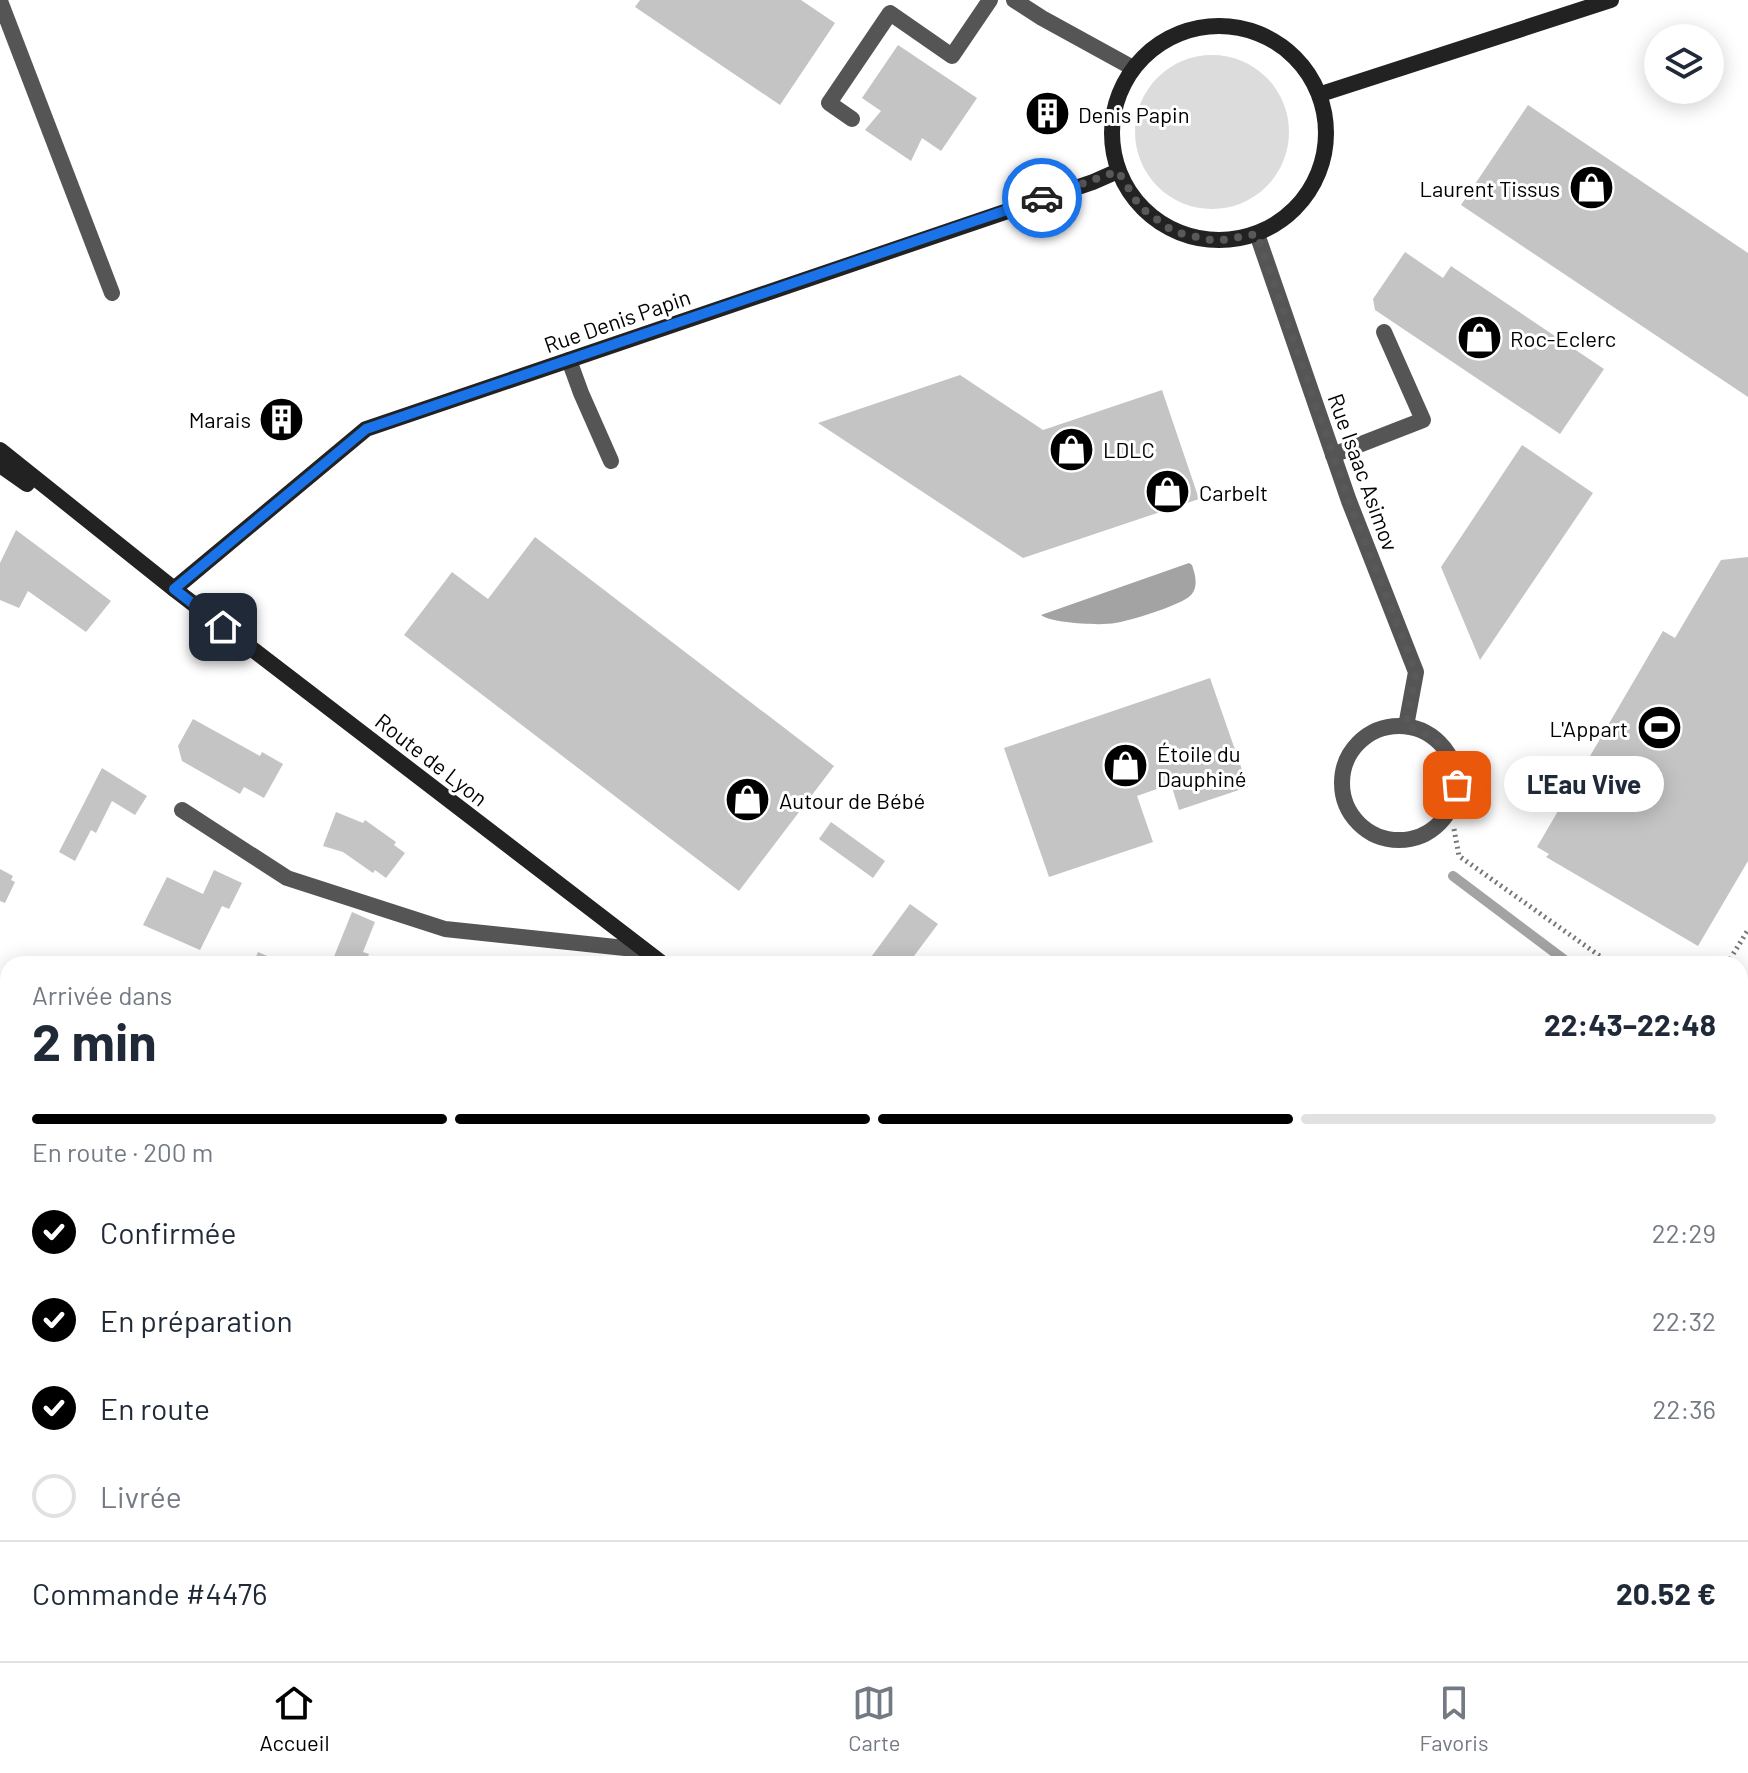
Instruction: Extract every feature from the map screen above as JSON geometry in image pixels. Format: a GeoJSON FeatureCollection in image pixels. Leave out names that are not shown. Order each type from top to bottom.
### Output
{"type":"FeatureCollection","features":[{"type":"Feature","properties":{"kind":"street"},"geometry":{"type":"LineString","coordinates":[[852,119],[829,103],[890,13],[952,56],[990,0]]}},
{"type":"Feature","properties":{"kind":"street"},"geometry":{"type":"LineString","coordinates":[[1014,0],[1133,68]]}},
{"type":"Feature","properties":{"kind":"street"},"geometry":{"type":"LineString","coordinates":[[1321,94],[1611,0]]}},
{"type":"Feature","properties":{"kind":"street"},"geometry":{"type":"LineString","coordinates":[[0,1],[112,293]]}},
{"type":"Feature","properties":{"kind":"street"},"geometry":{"type":"LineString","coordinates":[[1226,26],[1260,34],[1290,53],[1321,94],[1325,115],[1325,152],[1313,187],[1289,216],[1257,234],[1216,241],[1174,232],[1140,207],[1118,171],[1111,136],[1116,100],[1133,68],[1159,44],[1191,30],[1226,26]]}},
{"type":"Feature","properties":{"kind":"street","name":"Rue Denis Papin"},"geometry":{"type":"LineString","coordinates":[[174,589],[366,429],[1118,171]]}},
{"type":"Feature","properties":{"kind":"street","name":"Rue Isaac Asimov"},"geometry":{"type":"LineString","coordinates":[[1257,234],[1333,455],[1416,672],[1406,726]]}},
{"type":"Feature","properties":{"kind":"street"},"geometry":{"type":"LineString","coordinates":[[1333,455],[1423,420],[1384,332]]}},
{"type":"Feature","properties":{"kind":"street"},"geometry":{"type":"LineString","coordinates":[[569,360],[611,461]]}},
{"type":"Feature","properties":{"kind":"street","name":"Route de Lyon"},"geometry":{"type":"LineString","coordinates":[[0,450],[174,589],[652,956]]}},
{"type":"Feature","properties":{"kind":"street","name":"Route de Lyon"},"geometry":{"type":"LineString","coordinates":[[0,465],[174,589]]}},
{"type":"Feature","properties":{"kind":"street"},"geometry":{"type":"LineString","coordinates":[[1388,726],[1406,726],[1423,730],[1437,739],[1448,752],[1455,768],[1457,785],[1450,809],[1434,828],[1417,837],[1399,840],[1381,837],[1364,828],[1352,815],[1344,798],[1342,779],[1346,761],[1363,739],[1388,726]]}},
{"type":"Feature","properties":{"kind":"street"},"geometry":{"type":"LineString","coordinates":[[182,810],[287,878],[445,929],[644,950]]}},
{"type":"Feature","properties":{"kind":"path"},"geometry":{"type":"LineString","coordinates":[[1454,829],[1459,856],[1600,956]]}},
{"type":"Feature","properties":{"kind":"path"},"geometry":{"type":"LineString","coordinates":[[1732,956],[1748,930]]}},
{"type":"Feature","properties":{"kind":"shaded area"},"geometry":{"type":"Polygon","coordinates":[[[1212,55],[1242,61],[1267,77],[1283,102],[1289,132],[1283,162],[1267,187],[1242,203],[1212,209],[1182,203],[1157,187],[1141,162],[1135,132],[1141,102],[1157,77],[1182,61],[1212,55]]]}},
{"type":"Feature","properties":{"kind":"shaded area"},"geometry":{"type":"Polygon","coordinates":[[[1189,563],[1196,584],[1191,595],[1155,612],[1108,624],[1065,622],[1041,615],[1189,563]]]}},
{"type":"Feature","properties":{"kind":"building"},"geometry":{"type":"Polygon","coordinates":[[[640,0],[801,0],[835,23],[780,105],[635,7],[640,0]]]}},
{"type":"Feature","properties":{"kind":"building"},"geometry":{"type":"Polygon","coordinates":[[[898,45],[977,98],[941,151],[922,138],[911,161],[865,130],[881,111],[862,98],[898,45]]]}},
{"type":"Feature","properties":{"kind":"building","name":"Denis Papin"},"geometry":{"type":"Polygon","coordinates":[[[1044,104],[1054,107],[1050,124],[1040,121],[1044,104]]]}},
{"type":"Feature","properties":{"kind":"building"},"geometry":{"type":"Polygon","coordinates":[[[1528,105],[1748,253],[1748,397],[1461,205],[1528,105]]]}},
{"type":"Feature","properties":{"kind":"building"},"geometry":{"type":"Polygon","coordinates":[[[1405,252],[1443,278],[1451,266],[1604,369],[1560,434],[1375,310],[1373,299],[1405,252]]]}},
{"type":"Feature","properties":{"kind":"building"},"geometry":{"type":"Polygon","coordinates":[[[960,375],[1043,430],[1162,390],[1199,499],[1023,558],[818,423],[960,375]]]}},
{"type":"Feature","properties":{"kind":"building","name":"Marais"},"geometry":{"type":"Polygon","coordinates":[[[291,409],[295,421],[273,429],[269,417],[291,409]]]}},
{"type":"Feature","properties":{"kind":"building"},"geometry":{"type":"Polygon","coordinates":[[[1522,445],[1593,493],[1480,660],[1441,567],[1522,445]]]}},
{"type":"Feature","properties":{"kind":"building"},"geometry":{"type":"Polygon","coordinates":[[[16,530],[111,601],[86,632],[28,591],[19,608],[0,600],[0,563],[16,530]]]}},
{"type":"Feature","properties":{"kind":"building"},"geometry":{"type":"Polygon","coordinates":[[[535,537],[834,766],[739,891],[404,635],[452,572],[488,599],[535,537]]]}},
{"type":"Feature","properties":{"kind":"building"},"geometry":{"type":"Polygon","coordinates":[[[1748,557],[1748,861],[1698,946],[1546,857],[1549,854],[1537,847],[1663,631],[1675,638],[1721,560],[1748,557]]]}},
{"type":"Feature","properties":{"kind":"building","name":"Étoile du Dauphiné"},"geometry":{"type":"Polygon","coordinates":[[[1210,678],[1248,787],[1179,810],[1171,784],[1137,796],[1153,842],[1049,877],[1004,748],[1210,678]]]}},
{"type":"Feature","properties":{"kind":"building"},"geometry":{"type":"Polygon","coordinates":[[[193,719],[260,756],[262,752],[283,764],[264,798],[244,787],[240,794],[182,761],[178,746],[193,719]]]}},
{"type":"Feature","properties":{"kind":"building"},"geometry":{"type":"Polygon","coordinates":[[[102,768],[147,796],[135,815],[112,801],[96,833],[91,830],[75,861],[59,852],[102,768]]]}},
{"type":"Feature","properties":{"kind":"building"},"geometry":{"type":"Polygon","coordinates":[[[336,812],[363,823],[365,820],[396,842],[394,845],[405,853],[386,878],[375,870],[373,873],[343,852],[323,846],[336,812]]]}},
{"type":"Feature","properties":{"kind":"building"},"geometry":{"type":"Polygon","coordinates":[[[831,822],[885,861],[873,878],[819,839],[831,822]]]}},
{"type":"Feature","properties":{"kind":"building"},"geometry":{"type":"Polygon","coordinates":[[[0,869],[13,876],[11,880],[15,882],[5,903],[0,901],[0,869]]]}},
{"type":"Feature","properties":{"kind":"building"},"geometry":{"type":"Polygon","coordinates":[[[214,870],[242,883],[229,909],[222,906],[200,950],[143,925],[167,877],[203,894],[214,870]]]}},
{"type":"Feature","properties":{"kind":"building"},"geometry":{"type":"Polygon","coordinates":[[[910,904],[938,924],[914,956],[872,956],[910,904]]]}},
{"type":"Feature","properties":{"kind":"building"},"geometry":{"type":"Polygon","coordinates":[[[352,912],[375,922],[363,952],[368,956],[334,956],[352,912]]]}},
{"type":"Feature","properties":{"kind":"waterway"},"geometry":{"type":"LineString","coordinates":[[1453,876],[1559,956]]}},
{"type":"Feature","properties":{"kind":"way so far"},"geometry":{"type":"LineString","coordinates":[[1042,198],[1118,171],[1140,207],[1174,232],[1216,241],[1257,234],[1349,501],[1416,672],[1406,726],[1423,730],[1437,739],[1448,752],[1455,768],[1457,785]]}},
{"type":"Feature","properties":{"kind":"place","name":"Denis Papin"},"geometry":{"type":"Point","coordinates":[1047,114]}},
{"type":"Feature","properties":{"kind":"place","name":"Laurent Tissus"},"geometry":{"type":"Point","coordinates":[1591,188]}},
{"type":"Feature","properties":{"kind":"place","name":"Roc-Eclerc"},"geometry":{"type":"Point","coordinates":[1479,338]}},
{"type":"Feature","properties":{"kind":"place","name":"Marais"},"geometry":{"type":"Point","coordinates":[282,419]}},
{"type":"Feature","properties":{"kind":"place","name":"LDLC"},"geometry":{"type":"Point","coordinates":[1072,449]}},
{"type":"Feature","properties":{"kind":"place","name":"Carbelt"},"geometry":{"type":"Point","coordinates":[1168,492]}},
{"type":"Feature","properties":{"kind":"place","name":"L'Appart"},"geometry":{"type":"Point","coordinates":[1659,728]}},
{"type":"Feature","properties":{"kind":"place","name":"Étoile du Dauphiné"},"geometry":{"type":"Point","coordinates":[1126,766]}},
{"type":"Feature","properties":{"kind":"place","name":"L'Eau Vive"},"geometry":{"type":"Point","coordinates":[1457,785]}},
{"type":"Feature","properties":{"kind":"place","name":"Autour de Bébé"},"geometry":{"type":"Point","coordinates":[748,800]}},
{"type":"Feature","properties":{"kind":"route"},"geometry":{"type":"LineString","coordinates":[[223,627],[174,589],[366,429],[1042,198]]}}]}
